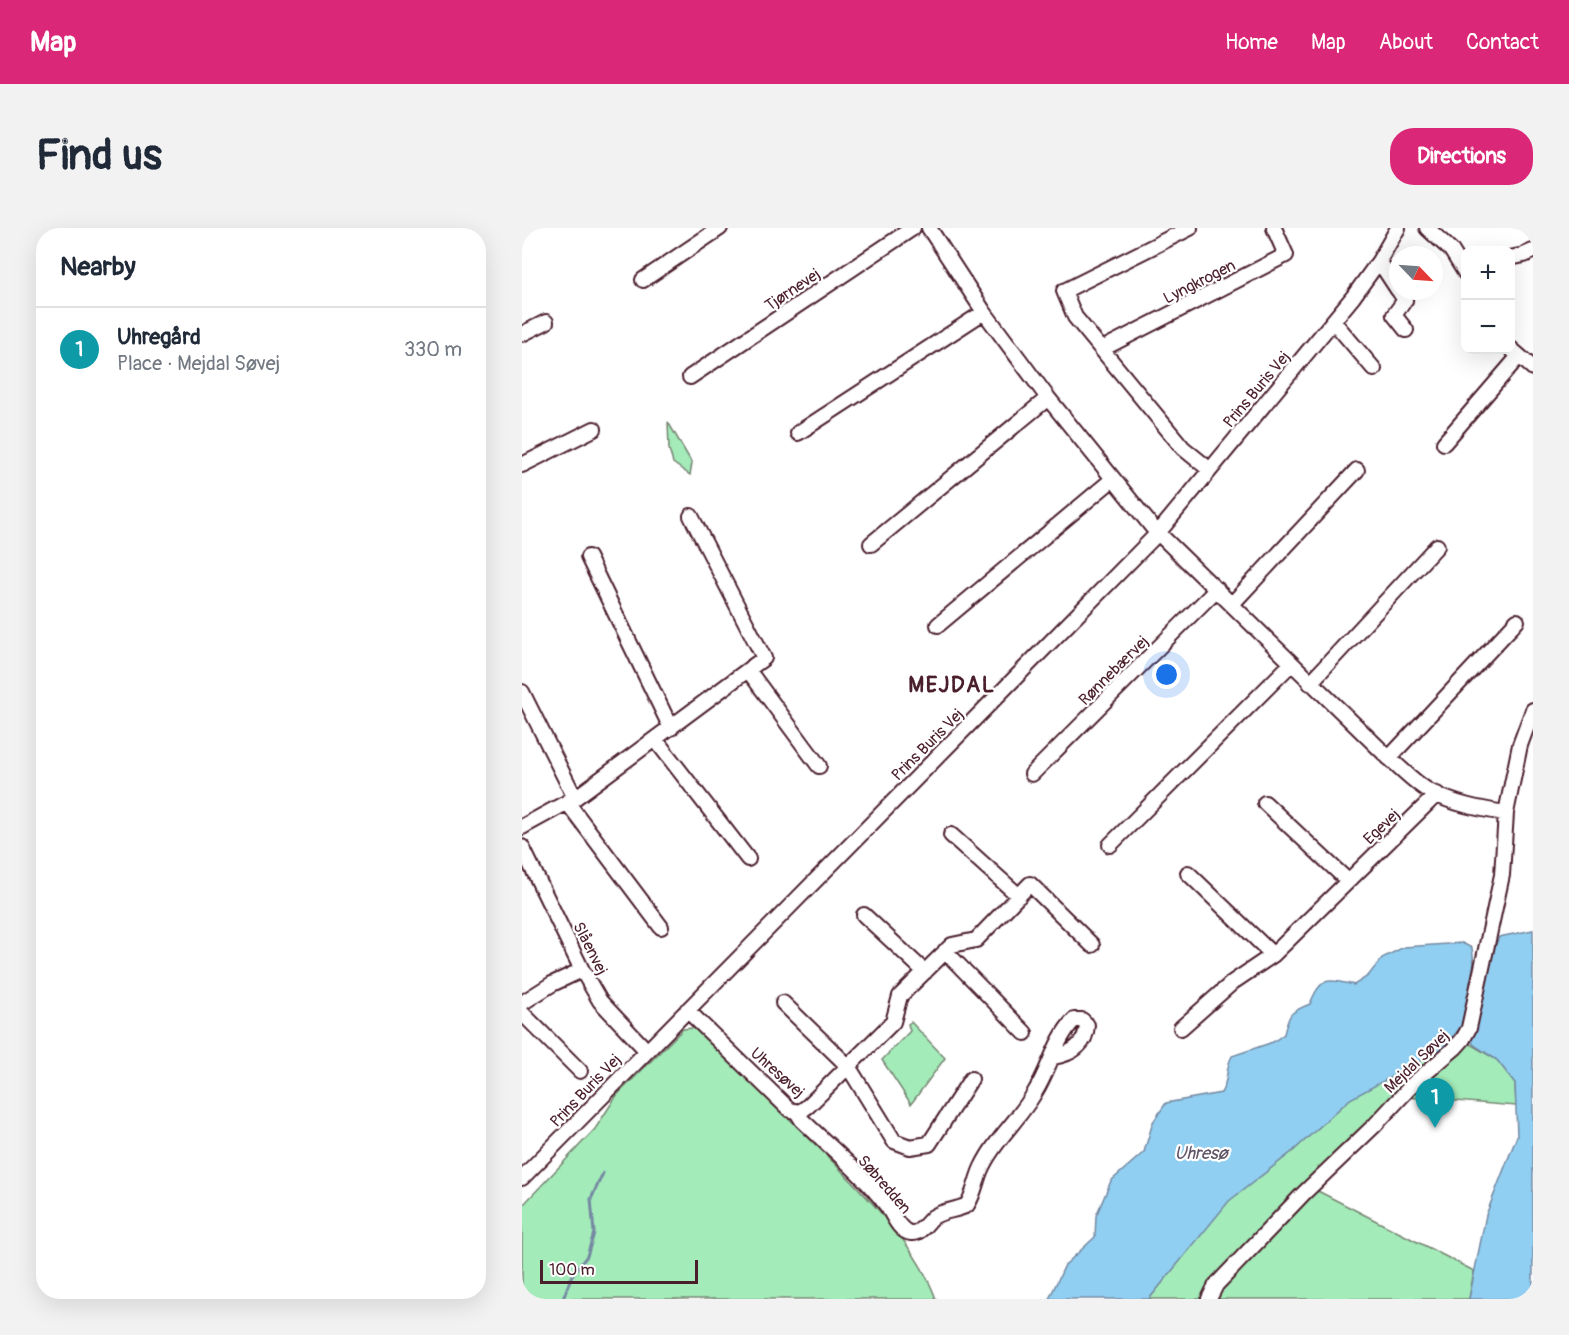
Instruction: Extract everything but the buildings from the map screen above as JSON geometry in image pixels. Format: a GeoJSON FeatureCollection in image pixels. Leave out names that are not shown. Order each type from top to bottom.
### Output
{"type":"FeatureCollection","features":[{"type":"Feature","properties":{"kind":"street"},"geometry":{"type":"LineString","coordinates":[[643,280],[720,228]]}},
{"type":"Feature","properties":{"kind":"street","name":"Tjørnevej"},"geometry":{"type":"LineString","coordinates":[[690,376],[913,228]]}},
{"type":"Feature","properties":{"kind":"street"},"geometry":{"type":"LineString","coordinates":[[929,228],[984,312],[1048,398],[1158,533],[1310,683],[1389,758],[1428,790],[1478,809],[1506,813]]}},
{"type":"Feature","properties":{"kind":"street"},"geometry":{"type":"LineString","coordinates":[[1190,228],[1064,291],[1075,317],[1183,448],[1210,471]]}},
{"type":"Feature","properties":{"kind":"street","name":"Lyngkrogen"},"geometry":{"type":"LineString","coordinates":[[1102,349],[1286,255],[1274,228]]}},
{"type":"Feature","properties":{"kind":"street","name":"Prins Buris Vej"},"geometry":{"type":"LineString","coordinates":[[522,1178],[1158,533],[1333,321],[1378,261],[1398,228]]}},
{"type":"Feature","properties":{"kind":"street"},"geometry":{"type":"LineString","coordinates":[[1427,228],[1451,250],[1461,265]]}},
{"type":"Feature","properties":{"kind":"street"},"geometry":{"type":"LineString","coordinates":[[1515,257],[1533,251]]}},
{"type":"Feature","properties":{"kind":"street"},"geometry":{"type":"LineString","coordinates":[[1378,261],[1389,277]]}},
{"type":"Feature","properties":{"kind":"street"},"geometry":{"type":"LineString","coordinates":[[1405,300],[1394,315],[1406,330]]}},
{"type":"Feature","properties":{"kind":"street"},"geometry":{"type":"LineString","coordinates":[[798,433],[984,312]]}},
{"type":"Feature","properties":{"kind":"street"},"geometry":{"type":"LineString","coordinates":[[1333,321],[1374,369]]}},
{"type":"Feature","properties":{"kind":"street"},"geometry":{"type":"LineString","coordinates":[[522,334],[546,322]]}},
{"type":"Feature","properties":{"kind":"street"},"geometry":{"type":"LineString","coordinates":[[1515,352],[1533,368]]}},
{"type":"Feature","properties":{"kind":"street"},"geometry":{"type":"LineString","coordinates":[[1444,443],[1513,354]]}},
{"type":"Feature","properties":{"kind":"street"},"geometry":{"type":"LineString","coordinates":[[871,544],[1048,398]]}},
{"type":"Feature","properties":{"kind":"street"},"geometry":{"type":"LineString","coordinates":[[522,465],[594,429]]}},
{"type":"Feature","properties":{"kind":"street"},"geometry":{"type":"LineString","coordinates":[[1232,604],[1357,470]]}},
{"type":"Feature","properties":{"kind":"street"},"geometry":{"type":"LineString","coordinates":[[938,625],[1113,479]]}},
{"type":"Feature","properties":{"kind":"street"},"geometry":{"type":"LineString","coordinates":[[522,827],[571,800],[764,658],[691,516]]}},
{"type":"Feature","properties":{"kind":"street"},"geometry":{"type":"LineString","coordinates":[[1310,683],[1437,546]]}},
{"type":"Feature","properties":{"kind":"street"},"geometry":{"type":"LineString","coordinates":[[588,558],[671,728]]}},
{"type":"Feature","properties":{"kind":"street","name":"Rønnebærvej"},"geometry":{"type":"LineString","coordinates":[[1032,774],[1217,589]]}},
{"type":"Feature","properties":{"kind":"street"},"geometry":{"type":"LineString","coordinates":[[1389,758],[1516,621]]}},
{"type":"Feature","properties":{"kind":"street"},"geometry":{"type":"LineString","coordinates":[[1110,845],[1291,664]]}},
{"type":"Feature","properties":{"kind":"street"},"geometry":{"type":"LineString","coordinates":[[748,670],[819,766]]}},
{"type":"Feature","properties":{"kind":"street"},"geometry":{"type":"LineString","coordinates":[[522,692],[571,800],[661,927]]}},
{"type":"Feature","properties":{"kind":"street","name":"Mejdal Søvej"},"geometry":{"type":"LineString","coordinates":[[1209,1299],[1216,1285],[1304,1193],[1375,1125],[1414,1083],[1463,1039],[1468,1028],[1502,875],[1506,813],[1520,745],[1533,710]]}},
{"type":"Feature","properties":{"kind":"street"},"geometry":{"type":"LineString","coordinates":[[655,740],[748,859]]}},
{"type":"Feature","properties":{"kind":"street","name":"Egevej"},"geometry":{"type":"LineString","coordinates":[[1181,1028],[1233,982],[1273,955],[1437,794]]}},
{"type":"Feature","properties":{"kind":"street"},"geometry":{"type":"LineString","coordinates":[[1265,803],[1348,881]]}},
{"type":"Feature","properties":{"kind":"street"},"geometry":{"type":"LineString","coordinates":[[951,835],[1019,896],[1030,884],[1092,945]]}},
{"type":"Feature","properties":{"kind":"street","name":"Slåenvej"},"geometry":{"type":"LineString","coordinates":[[522,848],[582,970],[600,1001],[647,1051]]}},
{"type":"Feature","properties":{"kind":"street"},"geometry":{"type":"LineString","coordinates":[[1188,873],[1273,955]]}},
{"type":"Feature","properties":{"kind":"street","name":"Uhresøvej"},"geometry":{"type":"LineString","coordinates":[[687,1010],[790,1110],[797,1112],[803,1110],[892,1022],[900,996],[951,945],[976,940],[1019,896]]}},
{"type":"Feature","properties":{"kind":"street"},"geometry":{"type":"LineString","coordinates":[[864,915],[925,972]]}},
{"type":"Feature","properties":{"kind":"street"},"geometry":{"type":"LineString","coordinates":[[945,951],[1025,1033]]}},
{"type":"Feature","properties":{"kind":"street"},"geometry":{"type":"LineString","coordinates":[[522,1003],[552,984],[582,970]]}},
{"type":"Feature","properties":{"kind":"street"},"geometry":{"type":"LineString","coordinates":[[783,1003],[848,1066],[894,1141],[910,1147],[929,1144],[971,1079]]}},
{"type":"Feature","properties":{"kind":"street"},"geometry":{"type":"LineString","coordinates":[[522,1013],[580,1071]]}},
{"type":"Feature","properties":{"kind":"street","name":"Søbredden"},"geometry":{"type":"LineString","coordinates":[[797,1112],[802,1120],[874,1191],[904,1230],[910,1233],[917,1232],[933,1217],[967,1205],[972,1198],[981,1168],[993,1148],[1036,1091],[1053,1057]]}},
{"type":"Feature","properties":{"kind":"green space"},"geometry":{"type":"Polygon","coordinates":[[[668,422],[692,463],[690,475],[673,463],[669,449],[668,422]]]}},
{"type":"Feature","properties":{"kind":"green space"},"geometry":{"type":"Polygon","coordinates":[[[911,1022],[945,1058],[911,1104],[882,1060],[910,1031],[908,1024],[911,1022]]]}},
{"type":"Feature","properties":{"kind":"green space"},"geometry":{"type":"Polygon","coordinates":[[[694,1028],[801,1130],[879,1211],[918,1262],[936,1299],[522,1299],[522,1206],[595,1129],[617,1095],[683,1029],[694,1028]]]}},
{"type":"Feature","properties":{"kind":"green space"},"geometry":{"type":"Polygon","coordinates":[[[1467,1042],[1497,1060],[1515,1083],[1516,1106],[1405,1097],[1467,1042]]]}},
{"type":"Feature","properties":{"kind":"green space"},"geometry":{"type":"Polygon","coordinates":[[[1441,1050],[1203,1299],[1149,1299],[1228,1201],[1293,1151],[1351,1098],[1441,1050]]]}},
{"type":"Feature","properties":{"kind":"green space"},"geometry":{"type":"Polygon","coordinates":[[[1314,1189],[1474,1271],[1469,1299],[1214,1299],[1220,1287],[1314,1189]]]}},
{"type":"Feature","properties":{"kind":"water"},"geometry":{"type":"Polygon","coordinates":[[[1533,930],[1533,1299],[1469,1299],[1486,1215],[1517,1136],[1515,1083],[1497,1060],[1474,1045],[1470,1039],[1487,966],[1499,937],[1533,930]]]}},
{"type":"Feature","properties":{"kind":"water","name":"Uhresø"},"geometry":{"type":"Polygon","coordinates":[[[1462,943],[1472,948],[1474,963],[1462,1026],[1441,1050],[1350,1099],[1293,1151],[1229,1201],[1149,1299],[1049,1299],[1065,1265],[1095,1237],[1096,1216],[1111,1181],[1144,1152],[1153,1122],[1166,1103],[1221,1093],[1232,1056],[1273,1042],[1284,1034],[1291,1014],[1310,1004],[1322,984],[1331,981],[1354,985],[1368,976],[1382,958],[1404,947],[1462,943]]]}},
{"type":"Feature","properties":{"kind":"waterway"},"geometry":{"type":"LineString","coordinates":[[563,1299],[572,1275],[587,1256],[594,1233],[591,1199],[603,1173]]}},
{"type":"Feature","properties":{"kind":"place","name":"Uhregård"},"geometry":{"type":"Point","coordinates":[1435,1128]}},
{"type":"Feature","properties":{"kind":"district","name":"MEJDAL"},"geometry":{"type":"Point","coordinates":[952,684]}}]}
